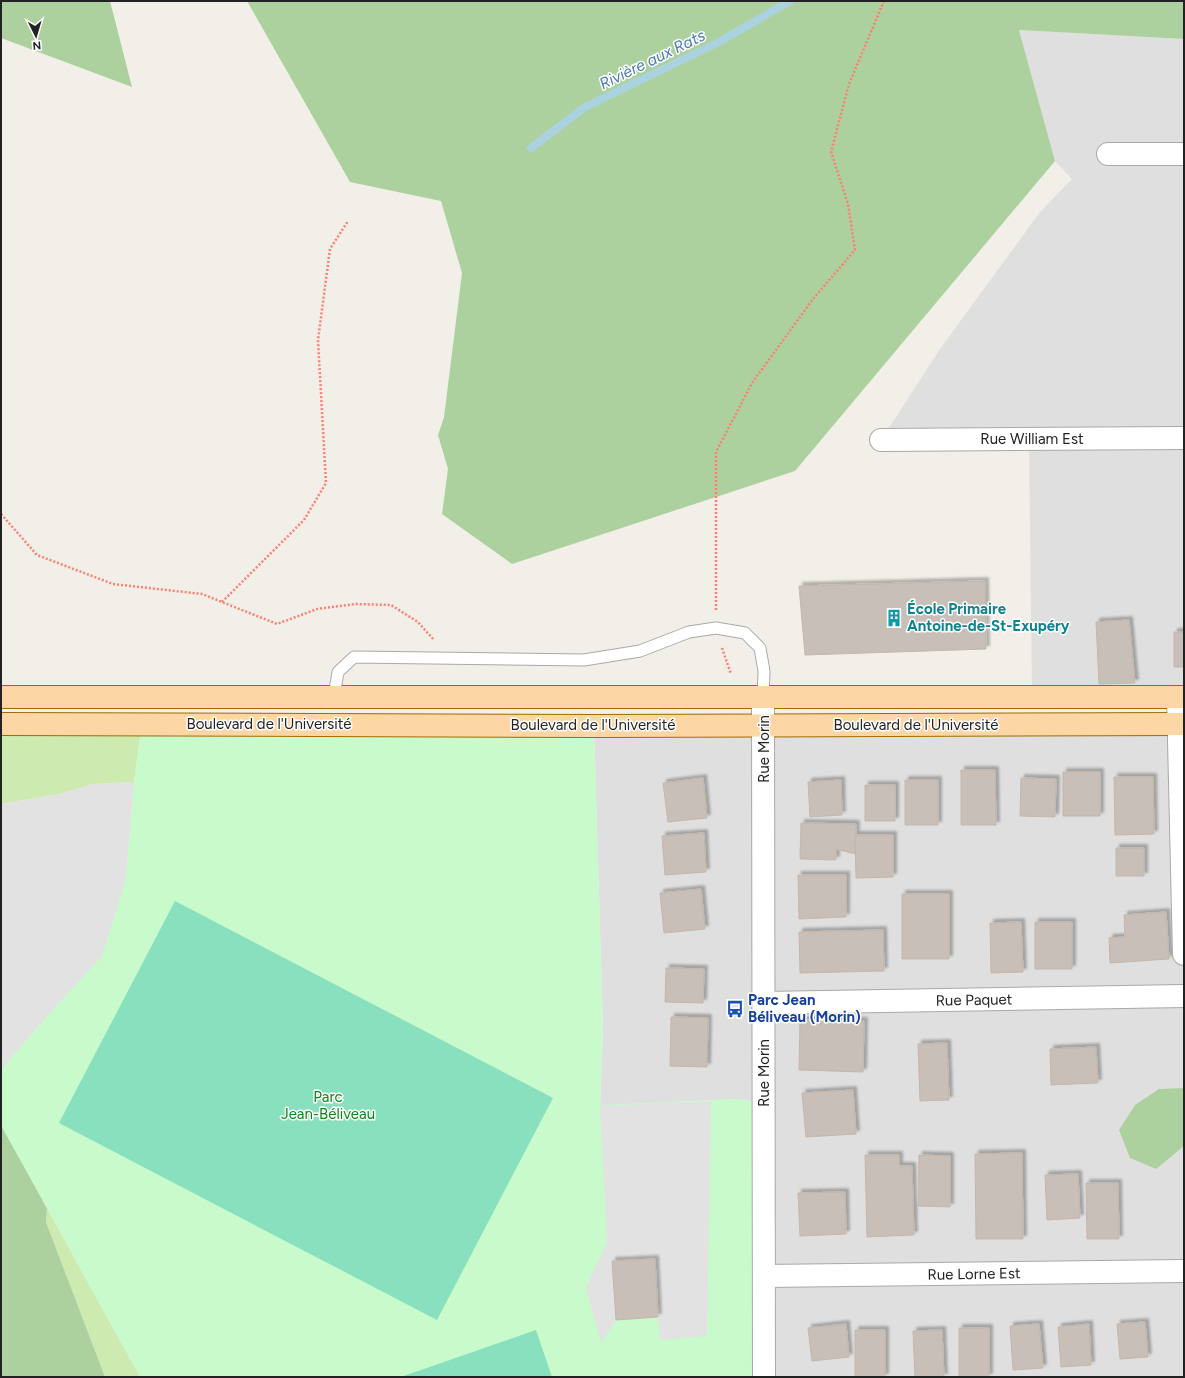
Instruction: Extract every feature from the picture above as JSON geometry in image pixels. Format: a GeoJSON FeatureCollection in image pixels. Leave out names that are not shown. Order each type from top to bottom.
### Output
{"type":"FeatureCollection","features":[{"type":"Feature","properties":{"kind":"main road","name":"Boulevard de l'Université"},"geometry":{"type":"LineString","coordinates":[[1,697],[1181,697]]}},
{"type":"Feature","properties":{"kind":"main road","name":"Boulevard de l'Université"},"geometry":{"type":"LineString","coordinates":[[1,724],[763,726],[1181,724]]}},
{"type":"Feature","properties":{"kind":"street"},"geometry":{"type":"LineString","coordinates":[[1108,154],[1184,154]]}},
{"type":"Feature","properties":{"kind":"street","name":"Rue William Est"},"geometry":{"type":"LineString","coordinates":[[881,440],[1184,438]]}},
{"type":"Feature","properties":{"kind":"street"},"geometry":{"type":"LineString","coordinates":[[1181,697],[1184,954]]}},
{"type":"Feature","properties":{"kind":"street","name":"Rue Morin"},"geometry":{"type":"LineString","coordinates":[[763,698],[764,1377]]}},
{"type":"Feature","properties":{"kind":"street","name":"Rue Paquet"},"geometry":{"type":"LineString","coordinates":[[764,1003],[1184,996]]}},
{"type":"Feature","properties":{"kind":"street","name":"Rue Lorne Est"},"geometry":{"type":"LineString","coordinates":[[764,1276],[1184,1271]]}},
{"type":"Feature","properties":{"kind":"lane"},"geometry":{"type":"LineString","coordinates":[[334,696],[338,672],[354,657],[584,660],[640,650],[689,632],[716,628],[745,632],[760,648],[764,672],[763,698]]}},
{"type":"Feature","properties":{"kind":"path"},"geometry":{"type":"LineString","coordinates":[[732,678],[716,628],[716,452],[752,383],[813,299],[855,250],[848,204],[831,152],[849,84],[884,1]]}},
{"type":"Feature","properties":{"kind":"path"},"geometry":{"type":"LineString","coordinates":[[222,602],[304,520],[326,483],[318,340],[330,248],[348,220]]}},
{"type":"Feature","properties":{"kind":"path"},"geometry":{"type":"LineString","coordinates":[[1,514],[37,555],[113,584],[202,594],[277,624],[317,609],[355,604],[391,605],[418,622],[446,659]]}},
{"type":"Feature","properties":{"kind":"shaded area"},"geometry":{"type":"Polygon","coordinates":[[[1019,30],[1184,39],[1184,697],[1032,698],[1029,439],[881,440],[940,349],[1040,212],[1072,179],[1055,161],[1019,30]]]}},
{"type":"Feature","properties":{"kind":"shaded area"},"geometry":{"type":"Polygon","coordinates":[[[1184,724],[1184,1377],[753,1377],[755,1102],[737,1099],[600,1106],[603,1030],[594,726],[1184,724]]]}},
{"type":"Feature","properties":{"kind":"shaded area"},"geometry":{"type":"Polygon","coordinates":[[[134,782],[126,878],[102,956],[47,1016],[1,1070],[1,804],[60,794],[93,784],[134,782]]]}},
{"type":"Feature","properties":{"kind":"shaded area"},"geometry":{"type":"Polygon","coordinates":[[[711,1101],[707,1336],[660,1340],[658,1317],[616,1320],[601,1343],[586,1288],[607,1242],[600,1106],[711,1101]]]}},
{"type":"Feature","properties":{"kind":"green space"},"geometry":{"type":"Polygon","coordinates":[[[1,1],[110,1],[132,87],[1,38],[1,1]]]}},
{"type":"Feature","properties":{"kind":"green space"},"geometry":{"type":"Polygon","coordinates":[[[247,1],[1184,1],[1184,39],[1019,30],[1055,161],[795,471],[512,564],[442,514],[448,469],[438,435],[444,417],[462,273],[441,201],[350,182],[247,1]]]}},
{"type":"Feature","properties":{"kind":"green space"},"geometry":{"type":"Polygon","coordinates":[[[142,723],[134,782],[93,784],[60,794],[1,804],[1,724],[142,723]]]}},
{"type":"Feature","properties":{"kind":"green space","name":"Parc Jean-Béliveau"},"geometry":{"type":"Polygon","coordinates":[[[142,723],[594,726],[603,1030],[600,1105],[737,1099],[764,1104],[764,1377],[140,1377],[1,1125],[1,1070],[47,1016],[126,878],[134,782],[142,723]]]}},
{"type":"Feature","properties":{"kind":"green space"},"geometry":{"type":"Polygon","coordinates":[[[175,901],[553,1098],[437,1320],[59,1123],[175,901]]]}},
{"type":"Feature","properties":{"kind":"green space"},"geometry":{"type":"Polygon","coordinates":[[[1184,1088],[1184,1146],[1156,1169],[1130,1158],[1119,1130],[1135,1105],[1159,1089],[1184,1088]]]}},
{"type":"Feature","properties":{"kind":"green space"},"geometry":{"type":"Polygon","coordinates":[[[1,1125],[47,1208],[46,1222],[105,1377],[1,1377],[1,1125]]]}},
{"type":"Feature","properties":{"kind":"green space"},"geometry":{"type":"Polygon","coordinates":[[[47,1208],[140,1377],[105,1377],[46,1222],[47,1208]]]}},
{"type":"Feature","properties":{"kind":"green space"},"geometry":{"type":"Polygon","coordinates":[[[536,1330],[552,1377],[401,1377],[536,1330]]]}},
{"type":"Feature","properties":{"kind":"building","name":"École Primaire Antoine-de-St-Exupéry"},"geometry":{"type":"Polygon","coordinates":[[[985,581],[986,649],[805,655],[799,586],[985,581]]]}},
{"type":"Feature","properties":{"kind":"building"},"geometry":{"type":"Polygon","coordinates":[[[1129,620],[1135,683],[1099,684],[1096,622],[1129,620]]]}},
{"type":"Feature","properties":{"kind":"building"},"geometry":{"type":"Polygon","coordinates":[[[1174,632],[1184,632],[1184,667],[1174,667],[1174,632]]]}},
{"type":"Feature","properties":{"kind":"building"},"geometry":{"type":"Polygon","coordinates":[[[961,770],[995,770],[996,825],[961,825],[961,770]]]}},
{"type":"Feature","properties":{"kind":"building"},"geometry":{"type":"Polygon","coordinates":[[[1063,772],[1100,772],[1100,816],[1063,816],[1063,772]]]}},
{"type":"Feature","properties":{"kind":"building"},"geometry":{"type":"Polygon","coordinates":[[[1114,777],[1153,777],[1154,834],[1115,835],[1114,777]]]}},
{"type":"Feature","properties":{"kind":"building"},"geometry":{"type":"Polygon","coordinates":[[[703,778],[707,818],[668,822],[663,783],[703,778]]]}},
{"type":"Feature","properties":{"kind":"building"},"geometry":{"type":"Polygon","coordinates":[[[1021,778],[1056,779],[1055,817],[1020,816],[1021,778]]]}},
{"type":"Feature","properties":{"kind":"building"},"geometry":{"type":"Polygon","coordinates":[[[841,780],[842,815],[810,817],[808,782],[841,780]]]}},
{"type":"Feature","properties":{"kind":"building"},"geometry":{"type":"Polygon","coordinates":[[[905,780],[938,780],[938,825],[905,825],[905,780]]]}},
{"type":"Feature","properties":{"kind":"building"},"geometry":{"type":"Polygon","coordinates":[[[865,785],[895,785],[895,821],[865,821],[865,785]]]}},
{"type":"Feature","properties":{"kind":"building"},"geometry":{"type":"Polygon","coordinates":[[[801,823],[856,824],[855,854],[836,849],[836,860],[800,859],[801,823]]]}},
{"type":"Feature","properties":{"kind":"building"},"geometry":{"type":"Polygon","coordinates":[[[704,833],[706,872],[665,875],[662,836],[704,833]]]}},
{"type":"Feature","properties":{"kind":"building"},"geometry":{"type":"Polygon","coordinates":[[[855,835],[893,835],[893,877],[856,878],[855,835]]]}},
{"type":"Feature","properties":{"kind":"building"},"geometry":{"type":"Polygon","coordinates":[[[1116,848],[1144,848],[1144,876],[1116,876],[1116,848]]]}},
{"type":"Feature","properties":{"kind":"building"},"geometry":{"type":"Polygon","coordinates":[[[798,875],[846,875],[846,917],[799,919],[798,875]]]}},
{"type":"Feature","properties":{"kind":"building"},"geometry":{"type":"Polygon","coordinates":[[[701,889],[705,929],[664,933],[660,893],[701,889]]]}},
{"type":"Feature","properties":{"kind":"building"},"geometry":{"type":"Polygon","coordinates":[[[902,894],[949,894],[949,959],[902,959],[902,894]]]}},
{"type":"Feature","properties":{"kind":"building"},"geometry":{"type":"Polygon","coordinates":[[[1166,912],[1169,959],[1110,963],[1109,938],[1125,937],[1124,915],[1166,912]]]}},
{"type":"Feature","properties":{"kind":"building"},"geometry":{"type":"Polygon","coordinates":[[[1021,922],[1023,972],[991,973],[990,923],[1021,922]]]}},
{"type":"Feature","properties":{"kind":"building"},"geometry":{"type":"Polygon","coordinates":[[[1035,922],[1072,922],[1072,969],[1035,969],[1035,922]]]}},
{"type":"Feature","properties":{"kind":"building"},"geometry":{"type":"Polygon","coordinates":[[[883,930],[884,971],[800,973],[799,932],[883,930]]]}},
{"type":"Feature","properties":{"kind":"building"},"geometry":{"type":"Polygon","coordinates":[[[666,968],[704,969],[703,1003],[665,1002],[666,968]]]}},
{"type":"Feature","properties":{"kind":"building"},"geometry":{"type":"Polygon","coordinates":[[[671,1017],[708,1018],[707,1067],[670,1066],[671,1017]]]}},
{"type":"Feature","properties":{"kind":"building"},"geometry":{"type":"Polygon","coordinates":[[[800,1020],[864,1021],[863,1072],[799,1070],[800,1020]]]}},
{"type":"Feature","properties":{"kind":"building"},"geometry":{"type":"Polygon","coordinates":[[[947,1043],[949,1100],[920,1101],[918,1044],[947,1043]]]}},
{"type":"Feature","properties":{"kind":"building"},"geometry":{"type":"Polygon","coordinates":[[[1096,1047],[1098,1083],[1051,1085],[1050,1049],[1096,1047]]]}},
{"type":"Feature","properties":{"kind":"building"},"geometry":{"type":"Polygon","coordinates":[[[853,1090],[856,1134],[806,1137],[802,1093],[853,1090]]]}},
{"type":"Feature","properties":{"kind":"building"},"geometry":{"type":"Polygon","coordinates":[[[1022,1153],[1023,1239],[976,1239],[975,1154],[1022,1153]]]}},
{"type":"Feature","properties":{"kind":"building"},"geometry":{"type":"Polygon","coordinates":[[[865,1155],[899,1155],[899,1166],[912,1166],[914,1235],[867,1237],[865,1155]]]}},
{"type":"Feature","properties":{"kind":"building"},"geometry":{"type":"Polygon","coordinates":[[[919,1155],[950,1156],[950,1207],[918,1206],[919,1155]]]}},
{"type":"Feature","properties":{"kind":"building"},"geometry":{"type":"Polygon","coordinates":[[[1078,1174],[1080,1218],[1047,1220],[1045,1175],[1078,1174]]]}},
{"type":"Feature","properties":{"kind":"building"},"geometry":{"type":"Polygon","coordinates":[[[1086,1183],[1118,1183],[1119,1239],[1087,1239],[1086,1183]]]}},
{"type":"Feature","properties":{"kind":"building"},"geometry":{"type":"Polygon","coordinates":[[[845,1192],[846,1234],[800,1236],[798,1193],[845,1192]]]}},
{"type":"Feature","properties":{"kind":"building"},"geometry":{"type":"Polygon","coordinates":[[[655,1259],[658,1317],[616,1320],[612,1261],[655,1259]]]}},
{"type":"Feature","properties":{"kind":"building"},"geometry":{"type":"Polygon","coordinates":[[[1145,1322],[1148,1357],[1120,1359],[1117,1324],[1145,1322]]]}},
{"type":"Feature","properties":{"kind":"building"},"geometry":{"type":"Polygon","coordinates":[[[846,1324],[849,1357],[812,1361],[808,1328],[846,1324]]]}},
{"type":"Feature","properties":{"kind":"building"},"geometry":{"type":"Polygon","coordinates":[[[1039,1324],[1043,1368],[1013,1370],[1010,1326],[1039,1324]]]}},
{"type":"Feature","properties":{"kind":"building"},"geometry":{"type":"Polygon","coordinates":[[[1089,1324],[1091,1365],[1061,1367],[1058,1327],[1089,1324]]]}},
{"type":"Feature","properties":{"kind":"building"},"geometry":{"type":"Polygon","coordinates":[[[959,1328],[989,1328],[989,1377],[959,1377],[959,1328]]]}},
{"type":"Feature","properties":{"kind":"building"},"geometry":{"type":"Polygon","coordinates":[[[855,1330],[885,1330],[885,1377],[855,1377],[855,1330]]]}},
{"type":"Feature","properties":{"kind":"building"},"geometry":{"type":"Polygon","coordinates":[[[942,1330],[944,1377],[915,1377],[913,1331],[942,1330]]]}},
{"type":"Feature","properties":{"kind":"waterway","name":"Rivière aux Rats"},"geometry":{"type":"LineString","coordinates":[[531,148],[585,107],[719,42],[790,1]]}},
{"type":"Feature","properties":{"kind":"place","name":"École Primaire Antoine-de-St-Exupéry"},"geometry":{"type":"Point","coordinates":[894,618]}},
{"type":"Feature","properties":{"kind":"place","name":"Parc Jean Béliveau (Morin)"},"geometry":{"type":"Point","coordinates":[735,1009]}}]}
